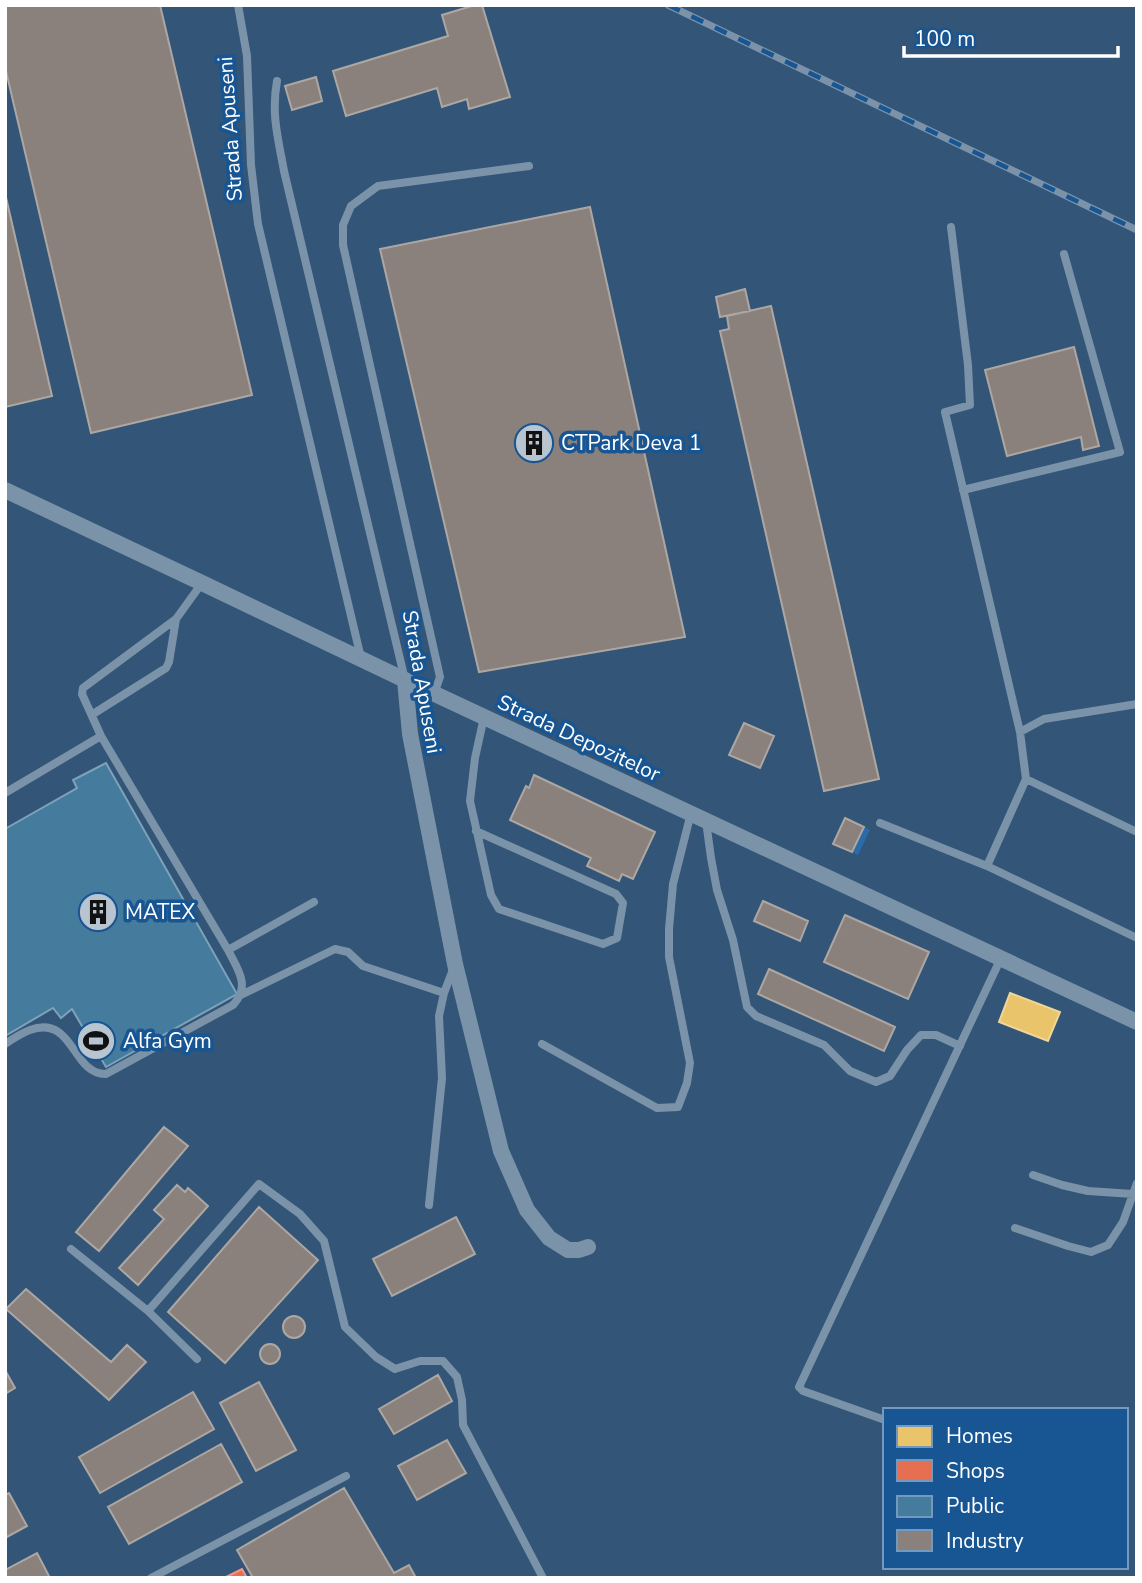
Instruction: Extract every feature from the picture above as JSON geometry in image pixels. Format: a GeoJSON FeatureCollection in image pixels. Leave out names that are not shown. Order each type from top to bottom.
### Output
{"type":"FeatureCollection","features":[{"type":"Feature","properties":{"kind":"street","name":"Strada Depozitelor"},"geometry":{"type":"LineString","coordinates":[[5,490],[434,694],[1137,1022]]}},
{"type":"Feature","properties":{"kind":"street","name":"Strada Apuseni"},"geometry":{"type":"LineString","coordinates":[[405,680],[410,734],[455,964],[501,1151],[517,1191],[534,1222],[549,1238],[568,1250],[588,1247]]}},
{"type":"Feature","properties":{"kind":"lane","name":"Strada Apuseni"},"geometry":{"type":"LineString","coordinates":[[238,5],[247,56],[251,165],[258,224],[361,658]]}},
{"type":"Feature","properties":{"kind":"lane","name":"Strada Apuseni"},"geometry":{"type":"LineString","coordinates":[[277,81],[275,119],[284,171],[405,680]]}},
{"type":"Feature","properties":{"kind":"lane"},"geometry":{"type":"LineString","coordinates":[[434,694],[440,677],[342,245],[343,225],[351,206],[378,186],[529,166]]}},
{"type":"Feature","properties":{"kind":"lane"},"geometry":{"type":"LineString","coordinates":[[951,227],[968,365],[970,405],[945,412],[1020,733],[1027,779],[987,866]]}},
{"type":"Feature","properties":{"kind":"lane"},"geometry":{"type":"LineString","coordinates":[[963,491],[1120,452],[1064,254]]}},
{"type":"Feature","properties":{"kind":"lane"},"geometry":{"type":"LineString","coordinates":[[202,583],[176,619],[83,688],[82,694],[101,736],[228,950],[243,981],[241,995]]}},
{"type":"Feature","properties":{"kind":"lane"},"geometry":{"type":"LineString","coordinates":[[93,714],[166,668],[176,619]]}},
{"type":"Feature","properties":{"kind":"lane"},"geometry":{"type":"LineString","coordinates":[[1020,733],[1044,719],[1137,704]]}},
{"type":"Feature","properties":{"kind":"lane"},"geometry":{"type":"LineString","coordinates":[[476,831],[616,894],[623,903],[617,937],[603,944],[499,909],[491,895],[476,831],[470,801],[475,758],[484,717]]}},
{"type":"Feature","properties":{"kind":"lane"},"geometry":{"type":"LineString","coordinates":[[5,793],[101,736]]}},
{"type":"Feature","properties":{"kind":"lane"},"geometry":{"type":"LineString","coordinates":[[1027,779],[1137,832]]}},
{"type":"Feature","properties":{"kind":"lane"},"geometry":{"type":"LineString","coordinates":[[542,1044],[657,1108],[678,1107],[691,1063],[669,957],[669,929],[673,884],[698,817]]}},
{"type":"Feature","properties":{"kind":"lane"},"geometry":{"type":"LineString","coordinates":[[698,817],[733,940],[747,1007],[756,1016],[824,1045],[850,1071],[876,1082],[890,1076],[921,1035],[936,1035],[960,1046]]}},
{"type":"Feature","properties":{"kind":"lane"},"geometry":{"type":"LineString","coordinates":[[880,823],[987,866],[1137,938]]}},
{"type":"Feature","properties":{"kind":"lane"},"geometry":{"type":"LineString","coordinates":[[228,950],[314,902]]}},
{"type":"Feature","properties":{"kind":"lane"},"geometry":{"type":"LineString","coordinates":[[5,1044],[28,1030],[50,1029],[64,1035],[88,1069],[97,1074],[106,1074],[233,1005],[241,995],[335,949],[348,952],[363,966],[444,993]]}},
{"type":"Feature","properties":{"kind":"lane"},"geometry":{"type":"LineString","coordinates":[[883,1419],[803,1391],[799,1387],[1001,958]]}},
{"type":"Feature","properties":{"kind":"lane"},"geometry":{"type":"LineString","coordinates":[[429,1205],[442,1077],[439,1016],[455,964]]}},
{"type":"Feature","properties":{"kind":"lane"},"geometry":{"type":"LineString","coordinates":[[1033,1175],[1088,1191],[1133,1194]]}},
{"type":"Feature","properties":{"kind":"lane"},"geometry":{"type":"LineString","coordinates":[[1014,1228],[1091,1252],[1108,1245],[1123,1222],[1137,1183]]}},
{"type":"Feature","properties":{"kind":"lane"},"geometry":{"type":"LineString","coordinates":[[148,1311],[259,1184],[300,1214],[324,1241],[345,1327],[376,1357],[395,1369],[420,1361],[443,1361],[457,1377],[462,1400],[463,1425],[543,1578]]}},
{"type":"Feature","properties":{"kind":"lane"},"geometry":{"type":"LineString","coordinates":[[71,1249],[148,1311],[197,1359]]}},
{"type":"Feature","properties":{"kind":"lane"},"geometry":{"type":"LineString","coordinates":[[151,1578],[346,1476]]}},
{"type":"Feature","properties":{"kind":"shaded area"},"geometry":{"type":"Polygon","coordinates":[[[864,827],[870,830],[858,855],[852,852],[864,827]]]}},
{"type":"Feature","properties":{"kind":"building: Homes"},"geometry":{"type":"Polygon","coordinates":[[[1010,993],[1060,1012],[1048,1041],[999,1022],[1010,993]]]}},
{"type":"Feature","properties":{"kind":"building: Shops"},"geometry":{"type":"Polygon","coordinates":[[[242,1569],[247,1578],[224,1578],[242,1569]]]}},
{"type":"Feature","properties":{"kind":"building: Public","name":"MATEX"},"geometry":{"type":"Polygon","coordinates":[[[106,763],[237,994],[106,1067],[72,1009],[61,1018],[53,1008],[5,1036],[5,829],[77,788],[73,780],[106,763]]]}},
{"type":"Feature","properties":{"kind":"building: Industry"},"geometry":{"type":"Polygon","coordinates":[[[5,5],[160,5],[252,395],[91,433],[5,67],[5,5]]]}},
{"type":"Feature","properties":{"kind":"building: Industry"},"geometry":{"type":"Polygon","coordinates":[[[482,5],[510,97],[469,109],[467,99],[442,107],[437,88],[346,116],[333,71],[448,36],[442,15],[482,5]]]}},
{"type":"Feature","properties":{"kind":"building: Industry"},"geometry":{"type":"Polygon","coordinates":[[[316,77],[322,101],[292,110],[285,86],[316,77]]]}},
{"type":"Feature","properties":{"kind":"building: Industry"},"geometry":{"type":"Polygon","coordinates":[[[5,193],[52,396],[5,407],[5,193]]]}},
{"type":"Feature","properties":{"kind":"building: Industry","name":"CTPark Deva 1"},"geometry":{"type":"Polygon","coordinates":[[[590,207],[685,637],[479,672],[380,249],[590,207]]]}},
{"type":"Feature","properties":{"kind":"building: Industry"},"geometry":{"type":"Polygon","coordinates":[[[745,289],[750,311],[720,317],[716,297],[745,289]]]}},
{"type":"Feature","properties":{"kind":"building: Industry"},"geometry":{"type":"Polygon","coordinates":[[[771,306],[879,779],[824,791],[720,331],[729,329],[727,316],[771,306]]]}},
{"type":"Feature","properties":{"kind":"building: Industry"},"geometry":{"type":"Polygon","coordinates":[[[1074,347],[1099,446],[1083,450],[1081,437],[1007,456],[985,370],[1074,347]]]}},
{"type":"Feature","properties":{"kind":"building: Industry"},"geometry":{"type":"Polygon","coordinates":[[[744,723],[774,736],[760,768],[729,755],[744,723]]]}},
{"type":"Feature","properties":{"kind":"building: Industry"},"geometry":{"type":"Polygon","coordinates":[[[534,775],[655,832],[633,879],[622,874],[619,881],[587,866],[591,858],[510,820],[534,775]]]}},
{"type":"Feature","properties":{"kind":"building: Industry"},"geometry":{"type":"Polygon","coordinates":[[[845,818],[864,827],[852,852],[833,844],[845,818]]]}},
{"type":"Feature","properties":{"kind":"building: Industry"},"geometry":{"type":"Polygon","coordinates":[[[763,901],[808,921],[800,941],[754,921],[763,901]]]}},
{"type":"Feature","properties":{"kind":"building: Industry"},"geometry":{"type":"Polygon","coordinates":[[[845,915],[929,952],[908,999],[824,962],[845,915]]]}},
{"type":"Feature","properties":{"kind":"building: Industry"},"geometry":{"type":"Polygon","coordinates":[[[769,969],[895,1027],[884,1051],[758,994],[769,969]]]}},
{"type":"Feature","properties":{"kind":"building: Industry"},"geometry":{"type":"Polygon","coordinates":[[[164,1127],[188,1146],[99,1251],[76,1232],[164,1127]]]}},
{"type":"Feature","properties":{"kind":"building: Industry"},"geometry":{"type":"Polygon","coordinates":[[[177,1185],[185,1192],[188,1188],[208,1206],[138,1285],[119,1268],[164,1219],[154,1210],[177,1185]]]}},
{"type":"Feature","properties":{"kind":"building: Industry"},"geometry":{"type":"Polygon","coordinates":[[[259,1207],[318,1260],[225,1363],[168,1312],[259,1207]]]}},
{"type":"Feature","properties":{"kind":"building: Industry"},"geometry":{"type":"Polygon","coordinates":[[[456,1217],[475,1254],[392,1296],[373,1259],[456,1217]]]}},
{"type":"Feature","properties":{"kind":"building: Industry"},"geometry":{"type":"Polygon","coordinates":[[[26,1289],[111,1362],[127,1345],[146,1362],[109,1400],[6,1309],[26,1289]]]}},
{"type":"Feature","properties":{"kind":"building: Industry"},"geometry":{"type":"Polygon","coordinates":[[[294,1316],[302,1319],[305,1327],[302,1335],[294,1338],[286,1335],[283,1327],[286,1319],[294,1316]]]}},
{"type":"Feature","properties":{"kind":"building: Industry"},"geometry":{"type":"Polygon","coordinates":[[[270,1344],[277,1347],[280,1354],[277,1361],[270,1364],[263,1361],[260,1354],[263,1347],[270,1344]]]}},
{"type":"Feature","properties":{"kind":"building: Industry"},"geometry":{"type":"Polygon","coordinates":[[[5,1370],[15,1388],[5,1394],[5,1370]]]}},
{"type":"Feature","properties":{"kind":"building: Industry"},"geometry":{"type":"Polygon","coordinates":[[[438,1375],[452,1401],[394,1434],[379,1409],[438,1375]]]}},
{"type":"Feature","properties":{"kind":"building: Industry"},"geometry":{"type":"Polygon","coordinates":[[[259,1382],[296,1450],[256,1471],[220,1403],[259,1382]]]}},
{"type":"Feature","properties":{"kind":"building: Industry"},"geometry":{"type":"Polygon","coordinates":[[[193,1392],[214,1429],[100,1493],[79,1457],[193,1392]]]}},
{"type":"Feature","properties":{"kind":"building: Industry"},"geometry":{"type":"Polygon","coordinates":[[[447,1440],[466,1473],[417,1500],[398,1466],[447,1440]]]}},
{"type":"Feature","properties":{"kind":"building: Industry"},"geometry":{"type":"Polygon","coordinates":[[[221,1444],[242,1482],[129,1544],[108,1507],[221,1444]]]}},
{"type":"Feature","properties":{"kind":"building: Industry"},"geometry":{"type":"Polygon","coordinates":[[[344,1488],[394,1573],[409,1565],[416,1578],[253,1578],[237,1550],[344,1488]]]}},
{"type":"Feature","properties":{"kind":"building: Industry"},"geometry":{"type":"Polygon","coordinates":[[[9,1493],[27,1526],[5,1538],[5,1495],[9,1493]]]}},
{"type":"Feature","properties":{"kind":"building: Industry"},"geometry":{"type":"Polygon","coordinates":[[[37,1553],[50,1578],[5,1578],[5,1570],[37,1553]]]}},
{"type":"Feature","properties":{"kind":"railway"},"geometry":{"type":"LineString","coordinates":[[668,5],[1137,230]]}},
{"type":"Feature","properties":{"kind":"place","name":"CTPark Deva 1"},"geometry":{"type":"Point","coordinates":[534,443]}},
{"type":"Feature","properties":{"kind":"place","name":"MATEX"},"geometry":{"type":"Point","coordinates":[98,912]}},
{"type":"Feature","properties":{"kind":"place","name":"Alfa Gym"},"geometry":{"type":"Point","coordinates":[96,1041]}}]}
